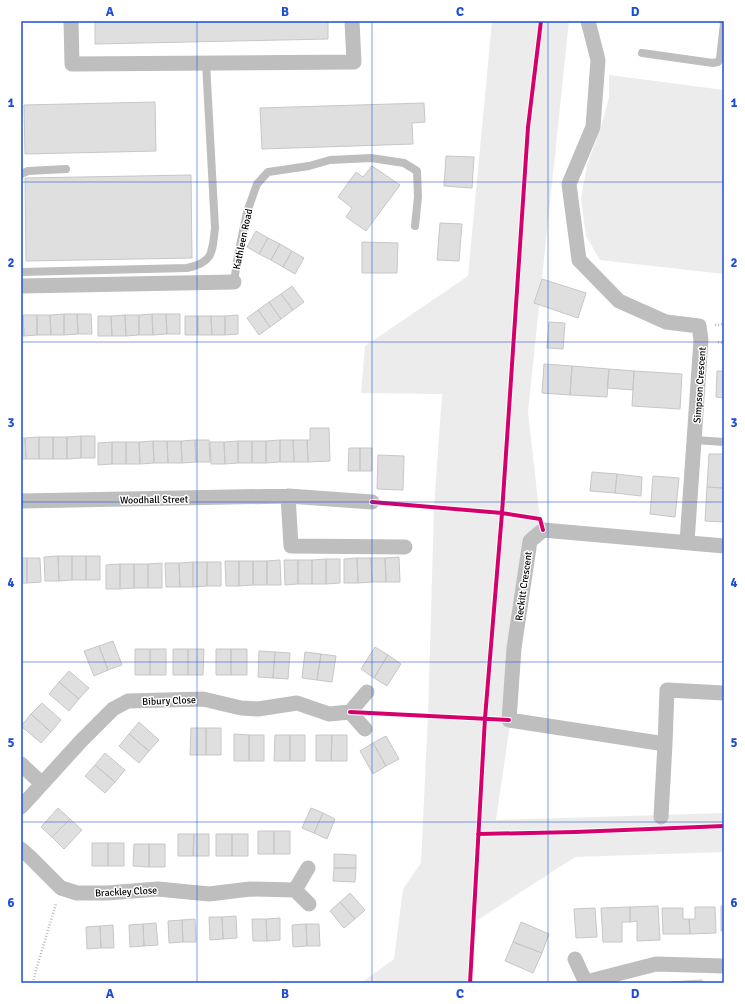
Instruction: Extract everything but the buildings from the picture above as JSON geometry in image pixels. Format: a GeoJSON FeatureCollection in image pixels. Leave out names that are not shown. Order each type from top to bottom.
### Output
{"type":"FeatureCollection","features":[{"type":"Feature","properties":{"kind":"street"},"geometry":{"type":"LineString","coordinates":[[71,21],[72,64],[354,62],[352,21]]}},
{"type":"Feature","properties":{"kind":"street","name":"Simpson Crescent"},"geometry":{"type":"LineString","coordinates":[[588,21],[598,60],[593,127],[569,184],[579,260],[619,301],[666,322],[699,326],[701,340],[687,542]]}},
{"type":"Feature","properties":{"kind":"street","name":"Kathleen Road"},"geometry":{"type":"LineString","coordinates":[[21,286],[234,282]]}},
{"type":"Feature","properties":{"kind":"street"},"geometry":{"type":"LineString","coordinates":[[288,496],[291,546],[405,547]]}},
{"type":"Feature","properties":{"kind":"street","name":"Woodhall Street"},"geometry":{"type":"LineString","coordinates":[[21,501],[288,496],[372,502]]}},
{"type":"Feature","properties":{"kind":"street","name":"Reckitt Crescent"},"geometry":{"type":"LineString","coordinates":[[665,744],[509,720],[514,648],[530,541],[542,530],[724,546]]}},
{"type":"Feature","properties":{"kind":"street"},"geometry":{"type":"LineString","coordinates":[[661,817],[667,690],[724,693]]}},
{"type":"Feature","properties":{"kind":"street"},"geometry":{"type":"LineString","coordinates":[[365,729],[350,712],[367,692]]}},
{"type":"Feature","properties":{"kind":"street","name":"Bibury Close"},"geometry":{"type":"LineString","coordinates":[[21,806],[80,741],[113,709],[128,701],[203,699],[241,708],[258,709],[297,702],[329,714],[350,712]]}},
{"type":"Feature","properties":{"kind":"street"},"geometry":{"type":"LineString","coordinates":[[21,764],[41,783]]}},
{"type":"Feature","properties":{"kind":"street"},"geometry":{"type":"LineString","coordinates":[[21,849],[60,888]]}},
{"type":"Feature","properties":{"kind":"street"},"geometry":{"type":"LineString","coordinates":[[308,868],[295,890],[309,904]]}},
{"type":"Feature","properties":{"kind":"street","name":"Brackley Close"},"geometry":{"type":"LineString","coordinates":[[60,888],[77,893],[107,894],[158,889],[209,894],[250,889],[295,890]]}},
{"type":"Feature","properties":{"kind":"street"},"geometry":{"type":"LineString","coordinates":[[575,959],[586,982],[656,964],[724,966]]}},
{"type":"Feature","properties":{"kind":"lane"},"geometry":{"type":"LineString","coordinates":[[642,54],[713,63],[718,62],[720,59],[723,21]]}},
{"type":"Feature","properties":{"kind":"lane"},"geometry":{"type":"LineString","coordinates":[[21,272],[187,268],[199,266],[207,261],[212,251],[215,228],[206,63]]}},
{"type":"Feature","properties":{"kind":"lane","name":"Kathleen Road"},"geometry":{"type":"LineString","coordinates":[[234,282],[247,212],[257,184],[268,172],[309,166],[330,160],[371,158],[404,162],[417,171],[418,197],[415,226]]}},
{"type":"Feature","properties":{"kind":"lane"},"geometry":{"type":"LineString","coordinates":[[21,174],[28,171],[66,168]]}},
{"type":"Feature","properties":{"kind":"lane"},"geometry":{"type":"LineString","coordinates":[[695,440],[724,442]]}},
{"type":"Feature","properties":{"kind":"path"},"geometry":{"type":"LineString","coordinates":[[34,983],[36,970],[60,888]]}},
{"type":"Feature","properties":{"kind":"shaded area"},"geometry":{"type":"Polygon","coordinates":[[[492,21],[569,21],[528,412],[540,519],[496,820],[724,813],[724,852],[575,857],[473,923],[467,983],[361,983],[394,959],[403,889],[421,863],[428,716],[434,508],[442,394],[361,393],[365,346],[468,276],[492,21]]]}},
{"type":"Feature","properties":{"kind":"shaded area"},"geometry":{"type":"Polygon","coordinates":[[[609,75],[724,90],[724,274],[600,260],[586,236],[581,199],[587,165],[601,127],[609,97],[609,75]]]}},
{"type":"Feature","properties":{"kind":"cycle path"},"geometry":{"type":"LineString","coordinates":[[470,983],[485,718],[502,513],[528,127],[541,21]]}},
{"type":"Feature","properties":{"kind":"cycle path"},"geometry":{"type":"LineString","coordinates":[[372,502],[502,513],[540,519],[543,530]]}},
{"type":"Feature","properties":{"kind":"cycle path"},"geometry":{"type":"LineString","coordinates":[[350,712],[509,720]]}},
{"type":"Feature","properties":{"kind":"cycle path"},"geometry":{"type":"LineString","coordinates":[[478,834],[724,826]]}}]}
